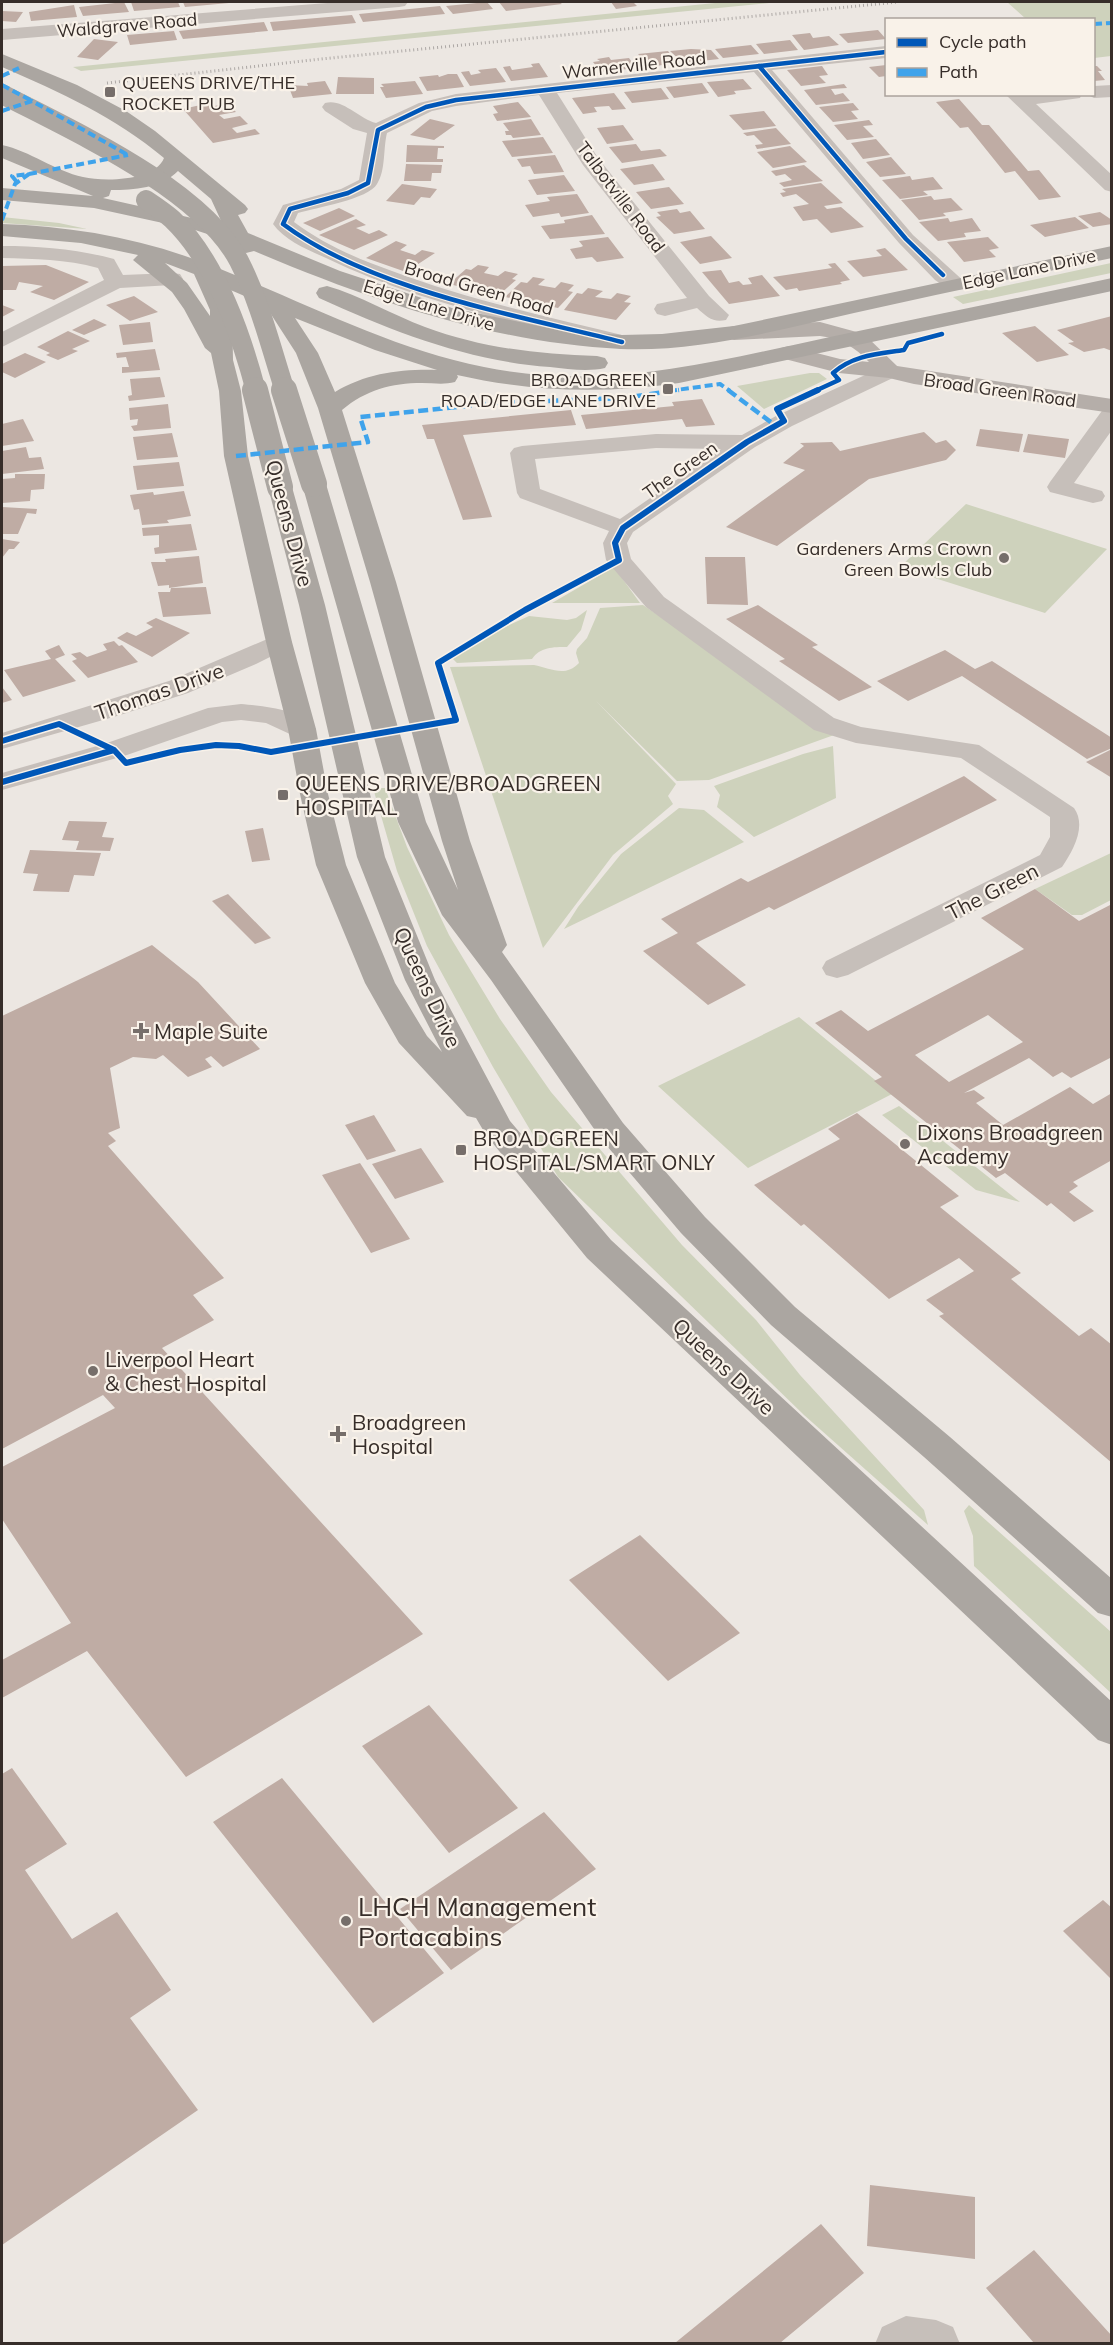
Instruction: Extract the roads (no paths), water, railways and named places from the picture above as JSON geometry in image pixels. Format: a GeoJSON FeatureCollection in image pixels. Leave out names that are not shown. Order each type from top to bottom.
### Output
{"type":"FeatureCollection","features":[{"type":"Feature","properties":{"kind":"highway"},"geometry":{"type":"LineString","coordinates":[[2,60],[101,104],[135,126],[174,156],[221,198],[354,282]]}},
{"type":"Feature","properties":{"kind":"highway","name":"Queens Drive"},"geometry":{"type":"LineString","coordinates":[[2,94],[123,158],[170,190],[211,224],[227,242],[239,261],[256,300],[314,484],[412,822],[452,908],[502,973],[612,1131],[693,1225],[783,1316],[937,1447],[1112,1602]]}},
{"type":"Feature","properties":{"kind":"highway","name":"Queens Drive"},"geometry":{"type":"LineString","coordinates":[[2,114],[113,177],[174,220],[198,252],[217,284],[240,334],[312,605],[371,857],[420,980],[497,1127],[599,1249],[1112,1728]]}},
{"type":"Feature","properties":{"kind":"highway"},"geometry":{"type":"LineString","coordinates":[[2,151],[82,183],[191,233],[260,289],[307,353],[333,420],[383,582],[456,842],[502,973]]}},
{"type":"Feature","properties":{"kind":"highway"},"geometry":{"type":"LineString","coordinates":[[82,183],[115,185],[144,181],[167,172],[173,165],[174,156]]}},
{"type":"Feature","properties":{"kind":"highway"},"geometry":{"type":"LineString","coordinates":[[191,173],[199,193],[202,212],[191,233],[200,270],[221,310],[222,360],[230,392],[236,456],[279,642],[302,729],[331,865],[380,983],[415,1043],[447,1079],[497,1127]]}},
{"type":"Feature","properties":{"kind":"highway"},"geometry":{"type":"LineString","coordinates":[[2,194],[85,201],[143,212],[191,233]]}},
{"type":"Feature","properties":{"kind":"highway"},"geometry":{"type":"LineString","coordinates":[[221,198],[229,218],[246,247],[260,289]]}},
{"type":"Feature","properties":{"kind":"highway"},"geometry":{"type":"LineString","coordinates":[[2,209],[50,213],[191,233],[246,247],[294,278],[414,330],[449,342],[491,352],[531,358],[619,363],[765,358]]}},
{"type":"Feature","properties":{"kind":"highway"},"geometry":{"type":"LineString","coordinates":[[2,230],[62,234],[109,242],[159,255],[260,289]]}},
{"type":"Feature","properties":{"kind":"highway"},"geometry":{"type":"LineString","coordinates":[[109,242],[153,245],[191,233]]}},
{"type":"Feature","properties":{"kind":"highway"},"geometry":{"type":"LineString","coordinates":[[109,242],[147,261],[172,279],[186,293],[222,360]]}},
{"type":"Feature","properties":{"kind":"highway","name":"Edge Lane Drive"},"geometry":{"type":"LineString","coordinates":[[246,247],[447,314],[482,323],[558,337],[622,342],[662,341],[734,333],[1112,252]]}},
{"type":"Feature","properties":{"kind":"highway"},"geometry":{"type":"LineString","coordinates":[[221,310],[231,298],[294,278],[332,276]]}},
{"type":"Feature","properties":{"kind":"highway","name":"Edge Lane Drive"},"geometry":{"type":"LineString","coordinates":[[260,289],[335,327],[417,357],[530,382],[595,383],[710,372],[765,358],[1112,284]]}},
{"type":"Feature","properties":{"kind":"highway"},"geometry":{"type":"LineString","coordinates":[[333,420],[342,396],[367,383],[401,376],[530,382]]}},
{"type":"Feature","properties":{"kind":"highway"},"geometry":{"type":"LineString","coordinates":[[234,439],[254,424],[287,417],[309,417],[324,422],[333,420]]}},
{"type":"Feature","properties":{"kind":"main road"},"geometry":{"type":"LineString","coordinates":[[734,333],[820,329],[837,332],[856,339],[889,371]]}},
{"type":"Feature","properties":{"kind":"main road","name":"Broad Green Road"},"geometry":{"type":"LineString","coordinates":[[789,353],[840,366],[889,371],[914,377],[1112,406]]}},
{"type":"Feature","properties":{"kind":"street","name":"Waldgrave Road"},"geometry":{"type":"LineString","coordinates":[[2,34],[399,2]]}},
{"type":"Feature","properties":{"kind":"street","name":"Waldgrave Road"},"geometry":{"type":"LineString","coordinates":[[2,41],[34,33]]}},
{"type":"Feature","properties":{"kind":"street","name":"Warnerville Road"},"geometry":{"type":"LineString","coordinates":[[378,130],[426,107],[456,100],[885,52]]}},
{"type":"Feature","properties":{"kind":"street"},"geometry":{"type":"LineString","coordinates":[[759,66],[906,238],[943,275],[956,284]]}},
{"type":"Feature","properties":{"kind":"street","name":"Talbotville Road"},"geometry":{"type":"LineString","coordinates":[[545,90],[590,161],[710,308],[665,309]]}},
{"type":"Feature","properties":{"kind":"street"},"geometry":{"type":"LineString","coordinates":[[1095,93],[1112,91]]}},
{"type":"Feature","properties":{"kind":"street"},"geometry":{"type":"LineString","coordinates":[[1017,97],[1036,96]]}},
{"type":"Feature","properties":{"kind":"street"},"geometry":{"type":"LineString","coordinates":[[1017,97],[1112,186]]}},
{"type":"Feature","properties":{"kind":"street"},"geometry":{"type":"LineString","coordinates":[[332,106],[360,125],[378,130]]}},
{"type":"Feature","properties":{"kind":"street","name":"Broad Green Road"},"geometry":{"type":"LineString","coordinates":[[378,130],[373,142],[372,172],[368,183],[348,193],[290,209],[283,224],[322,249],[353,263],[460,302],[622,342]]}},
{"type":"Feature","properties":{"kind":"street"},"geometry":{"type":"LineString","coordinates":[[2,252],[33,252],[88,258],[106,264],[116,282]]}},
{"type":"Feature","properties":{"kind":"street"},"geometry":{"type":"LineString","coordinates":[[2,340],[116,282],[172,279]]}},
{"type":"Feature","properties":{"kind":"street","name":"The Green"},"geometry":{"type":"LineString","coordinates":[[837,968],[1052,861],[1064,837],[1064,814],[969,751],[856,735],[824,724],[655,602],[619,560],[615,543],[623,528],[747,442],[784,421],[889,371]]}},
{"type":"Feature","properties":{"kind":"street"},"geometry":{"type":"LineString","coordinates":[[1093,496],[1059,487],[1112,414]]}},
{"type":"Feature","properties":{"kind":"street","name":"The Green"},"geometry":{"type":"LineString","coordinates":[[623,528],[529,493],[522,453],[656,441],[747,442]]}},
{"type":"Feature","properties":{"kind":"street","name":"Thomas Drive"},"geometry":{"type":"LineString","coordinates":[[2,741],[201,679],[240,663],[279,642]]}},
{"type":"Feature","properties":{"kind":"street","name":"Thomas Drive"},"geometry":{"type":"LineString","coordinates":[[2,782],[114,750],[218,714],[241,712],[272,715],[302,729]]}},
{"type":"Feature","properties":{"kind":"street"},"geometry":{"type":"LineString","coordinates":[[899,2343],[906,2340],[936,2343]]}},
{"type":"Feature","properties":{"kind":"railway"},"geometry":{"type":"LineString","coordinates":[[107,83],[321,59],[898,2]]}},
{"type":"Feature","properties":{"kind":"railway"},"geometry":{"type":"LineString","coordinates":[[2,95],[14,94]]}},
{"type":"Feature","properties":{"kind":"place","name":"QUEENS DRIVE/THE ROCKET PUB"},"geometry":{"type":"Point","coordinates":[110,92]}},
{"type":"Feature","properties":{"kind":"place","name":"BROADGREEN ROAD/EDGE LANE DRIVE"},"geometry":{"type":"Point","coordinates":[668,389]}},
{"type":"Feature","properties":{"kind":"place","name":"Gardeners Arms Crown Green Bowls Club"},"geometry":{"type":"Point","coordinates":[1004,558]}},
{"type":"Feature","properties":{"kind":"place","name":"QUEENS DRIVE/BROADGREEN HOSPITAL"},"geometry":{"type":"Point","coordinates":[283,795]}},
{"type":"Feature","properties":{"kind":"place","name":"Maple Suite"},"geometry":{"type":"Point","coordinates":[141,1031]}},
{"type":"Feature","properties":{"kind":"place","name":"Dixons Broadgreen Academy"},"geometry":{"type":"Point","coordinates":[905,1144]}},
{"type":"Feature","properties":{"kind":"place","name":"BROADGREEN HOSPITAL/SMART ONLY"},"geometry":{"type":"Point","coordinates":[461,1150]}},
{"type":"Feature","properties":{"kind":"place","name":"Liverpool Heart & Chest Hospital"},"geometry":{"type":"Point","coordinates":[93,1371]}},
{"type":"Feature","properties":{"kind":"place","name":"Broadgreen Hospital"},"geometry":{"type":"Point","coordinates":[338,1434]}},
{"type":"Feature","properties":{"kind":"place","name":"LHCH Management Portacabins"},"geometry":{"type":"Point","coordinates":[346,1921]}}]}
